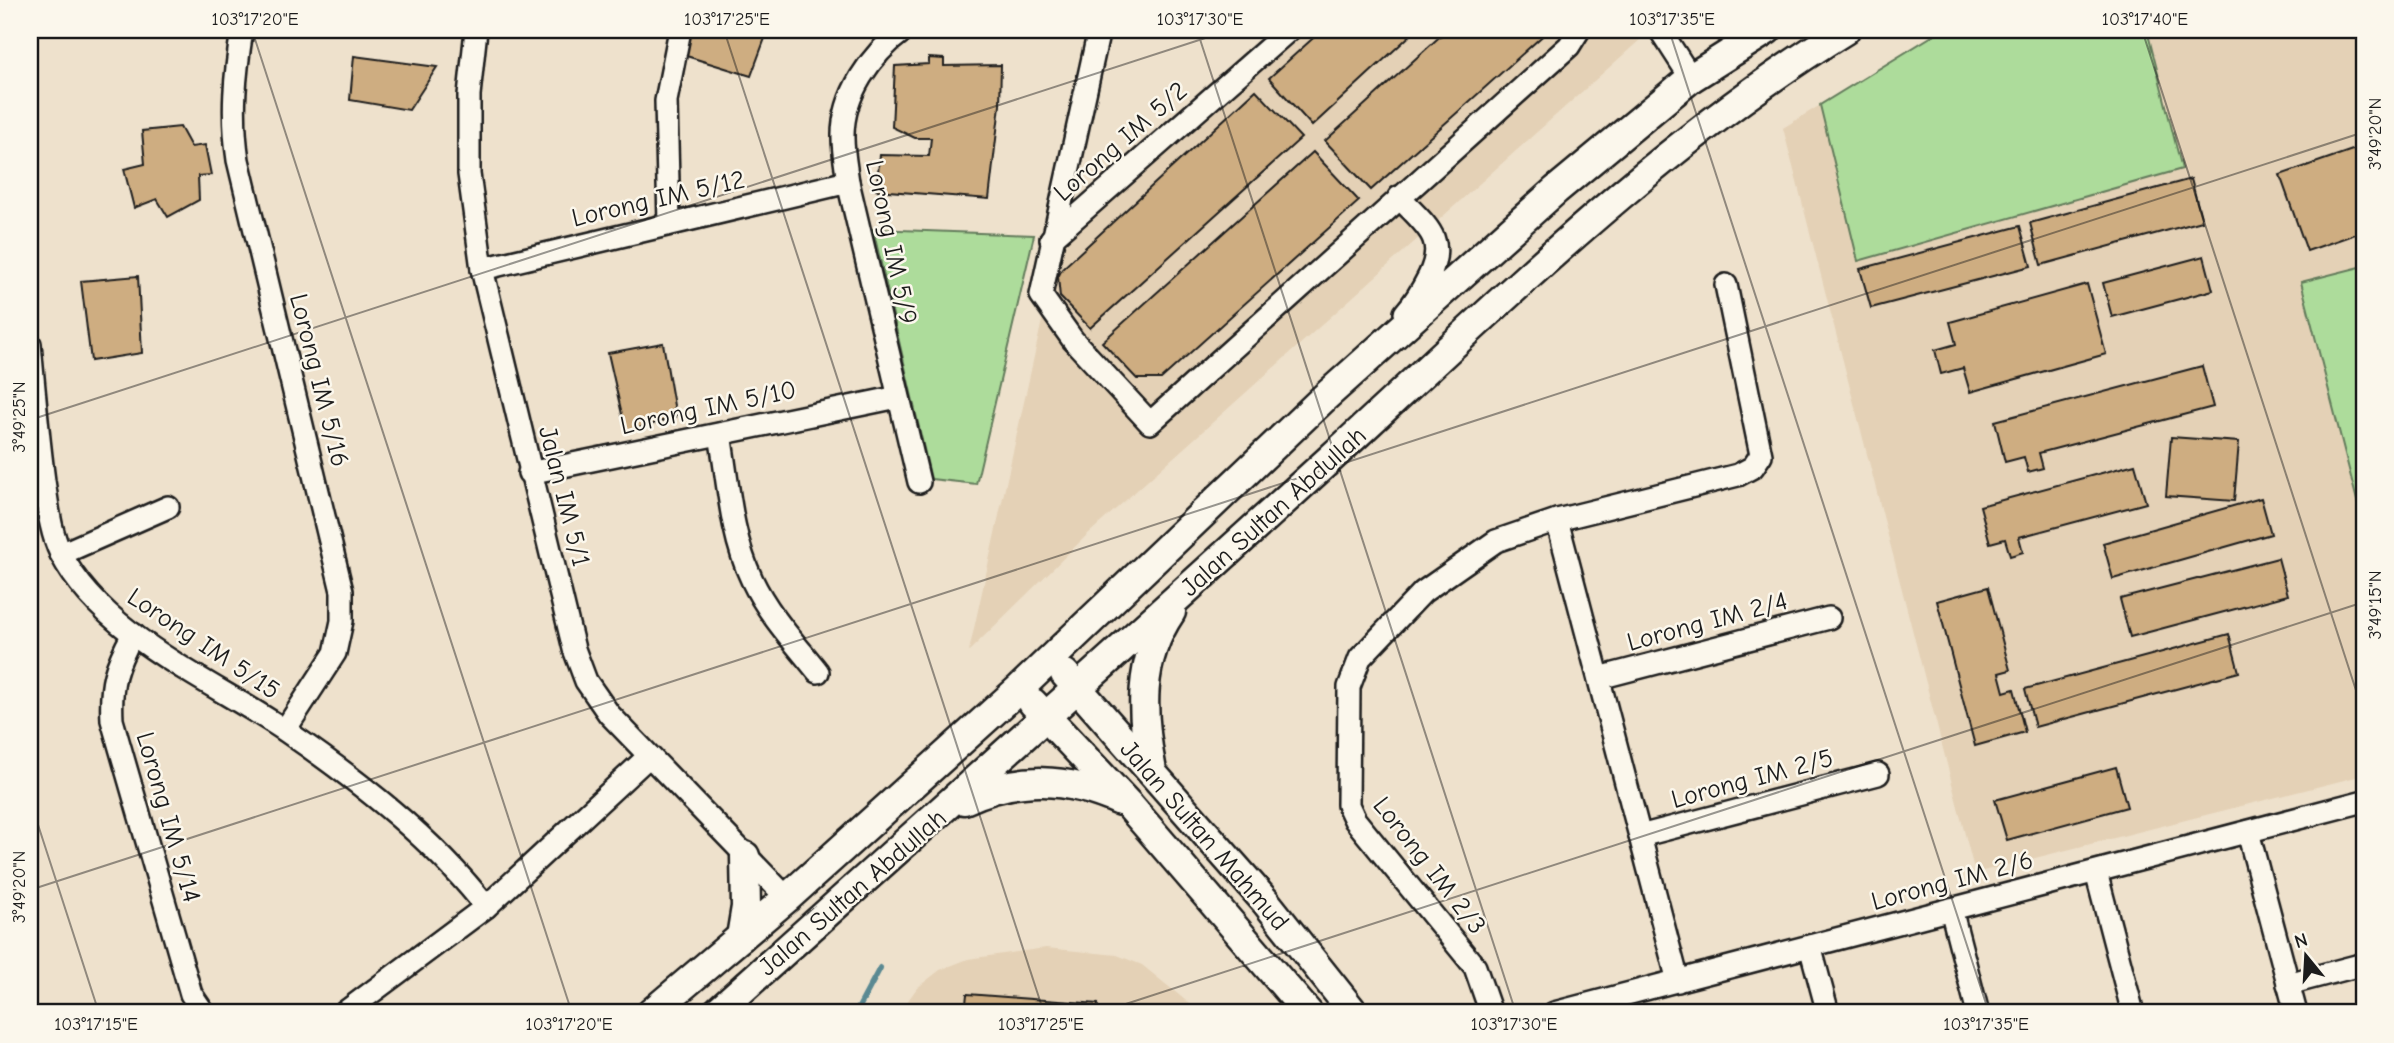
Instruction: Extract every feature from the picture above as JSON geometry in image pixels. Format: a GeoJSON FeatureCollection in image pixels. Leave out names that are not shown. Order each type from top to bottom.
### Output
{"type":"FeatureCollection","features":[{"type":"Feature","properties":{"kind":"main road","name":"Jalan Sultan Abdullah"},"geometry":{"type":"LineString","coordinates":[[651,1013],[787,898],[1052,659],[1324,398],[1556,190],[1691,78],[1767,30]]}},
{"type":"Feature","properties":{"kind":"main road","name":"Jalan Sultan Abdullah"},"geometry":{"type":"LineString","coordinates":[[716,1013],[951,806],[1044,716],[1575,235],[1691,137],[1789,64],[1845,30]]}},
{"type":"Feature","properties":{"kind":"main road"},"geometry":{"type":"LineString","coordinates":[[1152,774],[1142,699],[1147,669],[1163,624],[1184,592]]}},
{"type":"Feature","properties":{"kind":"main road","name":"Jalan Sultan Mahmud"},"geometry":{"type":"LineString","coordinates":[[1052,659],[1265,901],[1354,1013]]}},
{"type":"Feature","properties":{"kind":"main road","name":"Jalan Sultan Mahmud"},"geometry":{"type":"LineString","coordinates":[[1020,688],[1129,805],[1308,1013]]}},
{"type":"Feature","properties":{"kind":"main road"},"geometry":{"type":"LineString","coordinates":[[951,806],[984,791],[1018,781],[1044,780],[1078,785],[1129,805]]}},
{"type":"Feature","properties":{"kind":"main road"},"geometry":{"type":"LineString","coordinates":[[741,937],[746,907],[745,856]]}},
{"type":"Feature","properties":{"kind":"street","name":"Lorong IM 5/16"},"geometry":{"type":"LineString","coordinates":[[242,30],[233,91],[232,123],[238,160],[342,591],[342,621],[335,653],[285,730]]}},
{"type":"Feature","properties":{"kind":"street","name":"Jalan IM 5/1"},"geometry":{"type":"LineString","coordinates":[[476,30],[468,95],[469,174],[482,269],[529,473],[574,649],[586,681],[610,714],[648,757],[787,898]]}},
{"type":"Feature","properties":{"kind":"street"},"geometry":{"type":"LineString","coordinates":[[669,225],[666,101],[680,30]]}},
{"type":"Feature","properties":{"kind":"street","name":"Lorong IM 5/9"},"geometry":{"type":"LineString","coordinates":[[904,30],[872,60],[858,81],[848,107],[843,136],[848,182],[919,482]]}},
{"type":"Feature","properties":{"kind":"street"},"geometry":{"type":"LineString","coordinates":[[1099,30],[1051,239],[1041,295],[1073,341],[1150,423],[1569,46],[1579,30]]}},
{"type":"Feature","properties":{"kind":"street","name":"Lorong IM 5/2"},"geometry":{"type":"LineString","coordinates":[[1051,239],[1289,30]]}},
{"type":"Feature","properties":{"kind":"street"},"geometry":{"type":"LineString","coordinates":[[1660,30],[1691,78]]}},
{"type":"Feature","properties":{"kind":"street","name":"Lorong IM 5/12"},"geometry":{"type":"LineString","coordinates":[[482,269],[848,182]]}},
{"type":"Feature","properties":{"kind":"street"},"geometry":{"type":"LineString","coordinates":[[1324,398],[1418,299],[1438,257],[1438,244],[1432,233],[1399,197]]}},
{"type":"Feature","properties":{"kind":"street","name":"Lorong IM 2/3"},"geometry":{"type":"LineString","coordinates":[[1491,1013],[1475,967],[1355,820],[1348,805],[1349,687],[1360,658],[1423,592],[1496,541],[1558,520],[1738,475],[1757,461],[1761,455],[1726,285]]}},
{"type":"Feature","properties":{"kind":"street","name":"Lorong IM 5/15"},"geometry":{"type":"LineString","coordinates":[[30,344],[51,525],[61,554],[87,592],[133,635],[285,730],[413,828],[455,868],[486,907]]}},
{"type":"Feature","properties":{"kind":"street","name":"Lorong IM 5/10"},"geometry":{"type":"LineString","coordinates":[[529,473],[898,397]]}},
{"type":"Feature","properties":{"kind":"street"},"geometry":{"type":"LineString","coordinates":[[720,434],[740,550],[752,580],[767,607],[818,672]]}},
{"type":"Feature","properties":{"kind":"street"},"geometry":{"type":"LineString","coordinates":[[61,554],[168,507]]}},
{"type":"Feature","properties":{"kind":"street"},"geometry":{"type":"LineString","coordinates":[[1558,520],[1678,981]]}},
{"type":"Feature","properties":{"kind":"street","name":"Lorong IM 2/4"},"geometry":{"type":"LineString","coordinates":[[1599,678],[1829,618]]}},
{"type":"Feature","properties":{"kind":"street","name":"Lorong IM 5/14"},"geometry":{"type":"LineString","coordinates":[[133,635],[114,669],[110,694],[112,720],[191,994],[204,1013]]}},
{"type":"Feature","properties":{"kind":"street"},"geometry":{"type":"LineString","coordinates":[[344,1013],[486,907],[648,757]]}},
{"type":"Feature","properties":{"kind":"street","name":"Lorong IM 2/5"},"geometry":{"type":"LineString","coordinates":[[1640,836],[1878,774]]}},
{"type":"Feature","properties":{"kind":"street","name":"Lorong IM 2/6"},"geometry":{"type":"LineString","coordinates":[[1554,1013],[2364,801]]}},
{"type":"Feature","properties":{"kind":"street"},"geometry":{"type":"LineString","coordinates":[[2248,832],[2296,1013]]}},
{"type":"Feature","properties":{"kind":"street"},"geometry":{"type":"LineString","coordinates":[[2096,872],[2133,1013]]}},
{"type":"Feature","properties":{"kind":"street"},"geometry":{"type":"LineString","coordinates":[[1951,909],[1978,1013]]}},
{"type":"Feature","properties":{"kind":"street"},"geometry":{"type":"LineString","coordinates":[[1810,946],[1828,1013]]}},
{"type":"Feature","properties":{"kind":"street"},"geometry":{"type":"LineString","coordinates":[[2288,984],[2364,964]]}},
{"type":"Feature","properties":{"kind":"shaded area"},"geometry":{"type":"Polygon","coordinates":[[[1271,30],[1651,30],[1088,534],[969,651],[1066,212],[1271,30]]]}},
{"type":"Feature","properties":{"kind":"shaded area"},"geometry":{"type":"Polygon","coordinates":[[[1942,30],[2364,30],[2364,775],[1975,873],[1783,128],[1942,30]]]}},
{"type":"Feature","properties":{"kind":"shaded area"},"geometry":{"type":"Polygon","coordinates":[[[1046,948],[1117,955],[1142,965],[1190,1004],[1197,1013],[899,1013],[917,988],[940,970],[968,959],[1046,948]]]}},
{"type":"Feature","properties":{"kind":"green space"},"geometry":{"type":"Polygon","coordinates":[[[1942,30],[2147,30],[2182,169],[1858,261],[1820,105],[1942,30]]]}},
{"type":"Feature","properties":{"kind":"green space"},"geometry":{"type":"Polygon","coordinates":[[[873,229],[1034,235],[976,484],[931,479],[873,229]]]}},
{"type":"Feature","properties":{"kind":"green space"},"geometry":{"type":"Polygon","coordinates":[[[2364,266],[2364,528],[2301,282],[2364,266]]]}},
{"type":"Feature","properties":{"kind":"building"},"geometry":{"type":"Polygon","coordinates":[[[689,30],[768,30],[751,76],[680,54],[689,30]]]}},
{"type":"Feature","properties":{"kind":"building"},"geometry":{"type":"Polygon","coordinates":[[[1322,30],[1416,30],[1312,126],[1269,78],[1322,30]]]}},
{"type":"Feature","properties":{"kind":"building"},"geometry":{"type":"Polygon","coordinates":[[[1447,30],[1549,30],[1371,190],[1325,141],[1447,30]]]}},
{"type":"Feature","properties":{"kind":"building"},"geometry":{"type":"Polygon","coordinates":[[[354,56],[437,67],[409,110],[350,100],[354,56]]]}},
{"type":"Feature","properties":{"kind":"building"},"geometry":{"type":"Polygon","coordinates":[[[929,58],[944,59],[944,66],[1001,65],[1000,105],[989,199],[876,190],[880,155],[929,156],[931,138],[915,138],[892,127],[895,66],[929,64],[929,58]]]}},
{"type":"Feature","properties":{"kind":"building"},"geometry":{"type":"Polygon","coordinates":[[[1256,90],[1301,138],[1090,328],[1060,297],[1058,277],[1062,269],[1256,90]]]}},
{"type":"Feature","properties":{"kind":"building"},"geometry":{"type":"Polygon","coordinates":[[[180,127],[191,147],[205,145],[211,175],[198,176],[199,200],[168,217],[157,199],[134,208],[124,169],[145,164],[142,131],[180,127]]]}},
{"type":"Feature","properties":{"kind":"building"},"geometry":{"type":"Polygon","coordinates":[[[2364,146],[2364,231],[2307,251],[2280,175],[2364,146]]]}},
{"type":"Feature","properties":{"kind":"building"},"geometry":{"type":"Polygon","coordinates":[[[1313,152],[1359,201],[1161,379],[1137,379],[1102,342],[1313,152]]]}},
{"type":"Feature","properties":{"kind":"building"},"geometry":{"type":"Polygon","coordinates":[[[2191,179],[2202,221],[2041,265],[2030,223],[2191,179]]]}},
{"type":"Feature","properties":{"kind":"building"},"geometry":{"type":"Polygon","coordinates":[[[2020,226],[2031,266],[1871,308],[1860,269],[2020,226]]]}},
{"type":"Feature","properties":{"kind":"building"},"geometry":{"type":"Polygon","coordinates":[[[2204,256],[2213,290],[2112,317],[2103,283],[2204,256]]]}},
{"type":"Feature","properties":{"kind":"building"},"geometry":{"type":"Polygon","coordinates":[[[138,276],[142,353],[91,361],[81,281],[138,276]]]}},
{"type":"Feature","properties":{"kind":"building"},"geometry":{"type":"Polygon","coordinates":[[[2087,284],[2106,354],[1970,392],[1963,368],[1941,374],[1935,350],[1956,344],[1950,322],[2087,284]]]}},
{"type":"Feature","properties":{"kind":"building"},"geometry":{"type":"Polygon","coordinates":[[[663,343],[676,417],[626,432],[608,353],[663,343]]]}},
{"type":"Feature","properties":{"kind":"building"},"geometry":{"type":"Polygon","coordinates":[[[2202,366],[2213,407],[2039,453],[2043,468],[2028,472],[2024,457],[2005,462],[1995,421],[2202,366]]]}},
{"type":"Feature","properties":{"kind":"building"},"geometry":{"type":"Polygon","coordinates":[[[2171,437],[2239,442],[2234,501],[2166,496],[2171,437]]]}},
{"type":"Feature","properties":{"kind":"building"},"geometry":{"type":"Polygon","coordinates":[[[2135,464],[2146,503],[2019,537],[2023,552],[2010,556],[2005,539],[1990,543],[1980,506],[2135,464]]]}},
{"type":"Feature","properties":{"kind":"building"},"geometry":{"type":"Polygon","coordinates":[[[2261,498],[2271,534],[2113,579],[2103,543],[2261,498]]]}},
{"type":"Feature","properties":{"kind":"building"},"geometry":{"type":"Polygon","coordinates":[[[2278,558],[2288,595],[2130,637],[2120,599],[2278,558]]]}},
{"type":"Feature","properties":{"kind":"building"},"geometry":{"type":"Polygon","coordinates":[[[1988,587],[2010,670],[1999,673],[2004,692],[2014,689],[2025,732],[1975,746],[1937,601],[1988,587]]]}},
{"type":"Feature","properties":{"kind":"building"},"geometry":{"type":"Polygon","coordinates":[[[2229,634],[2239,672],[2035,727],[2025,689],[2229,634]]]}},
{"type":"Feature","properties":{"kind":"building"},"geometry":{"type":"Polygon","coordinates":[[[2116,767],[2127,807],[2007,840],[1995,800],[2116,767]]]}},
{"type":"Feature","properties":{"kind":"building"},"geometry":{"type":"Polygon","coordinates":[[[967,994],[1098,1004],[1097,1013],[965,1013],[967,994]]]}},
{"type":"Feature","properties":{"kind":"waterway"},"geometry":{"type":"LineString","coordinates":[[856,1013],[880,968]]}}]}
